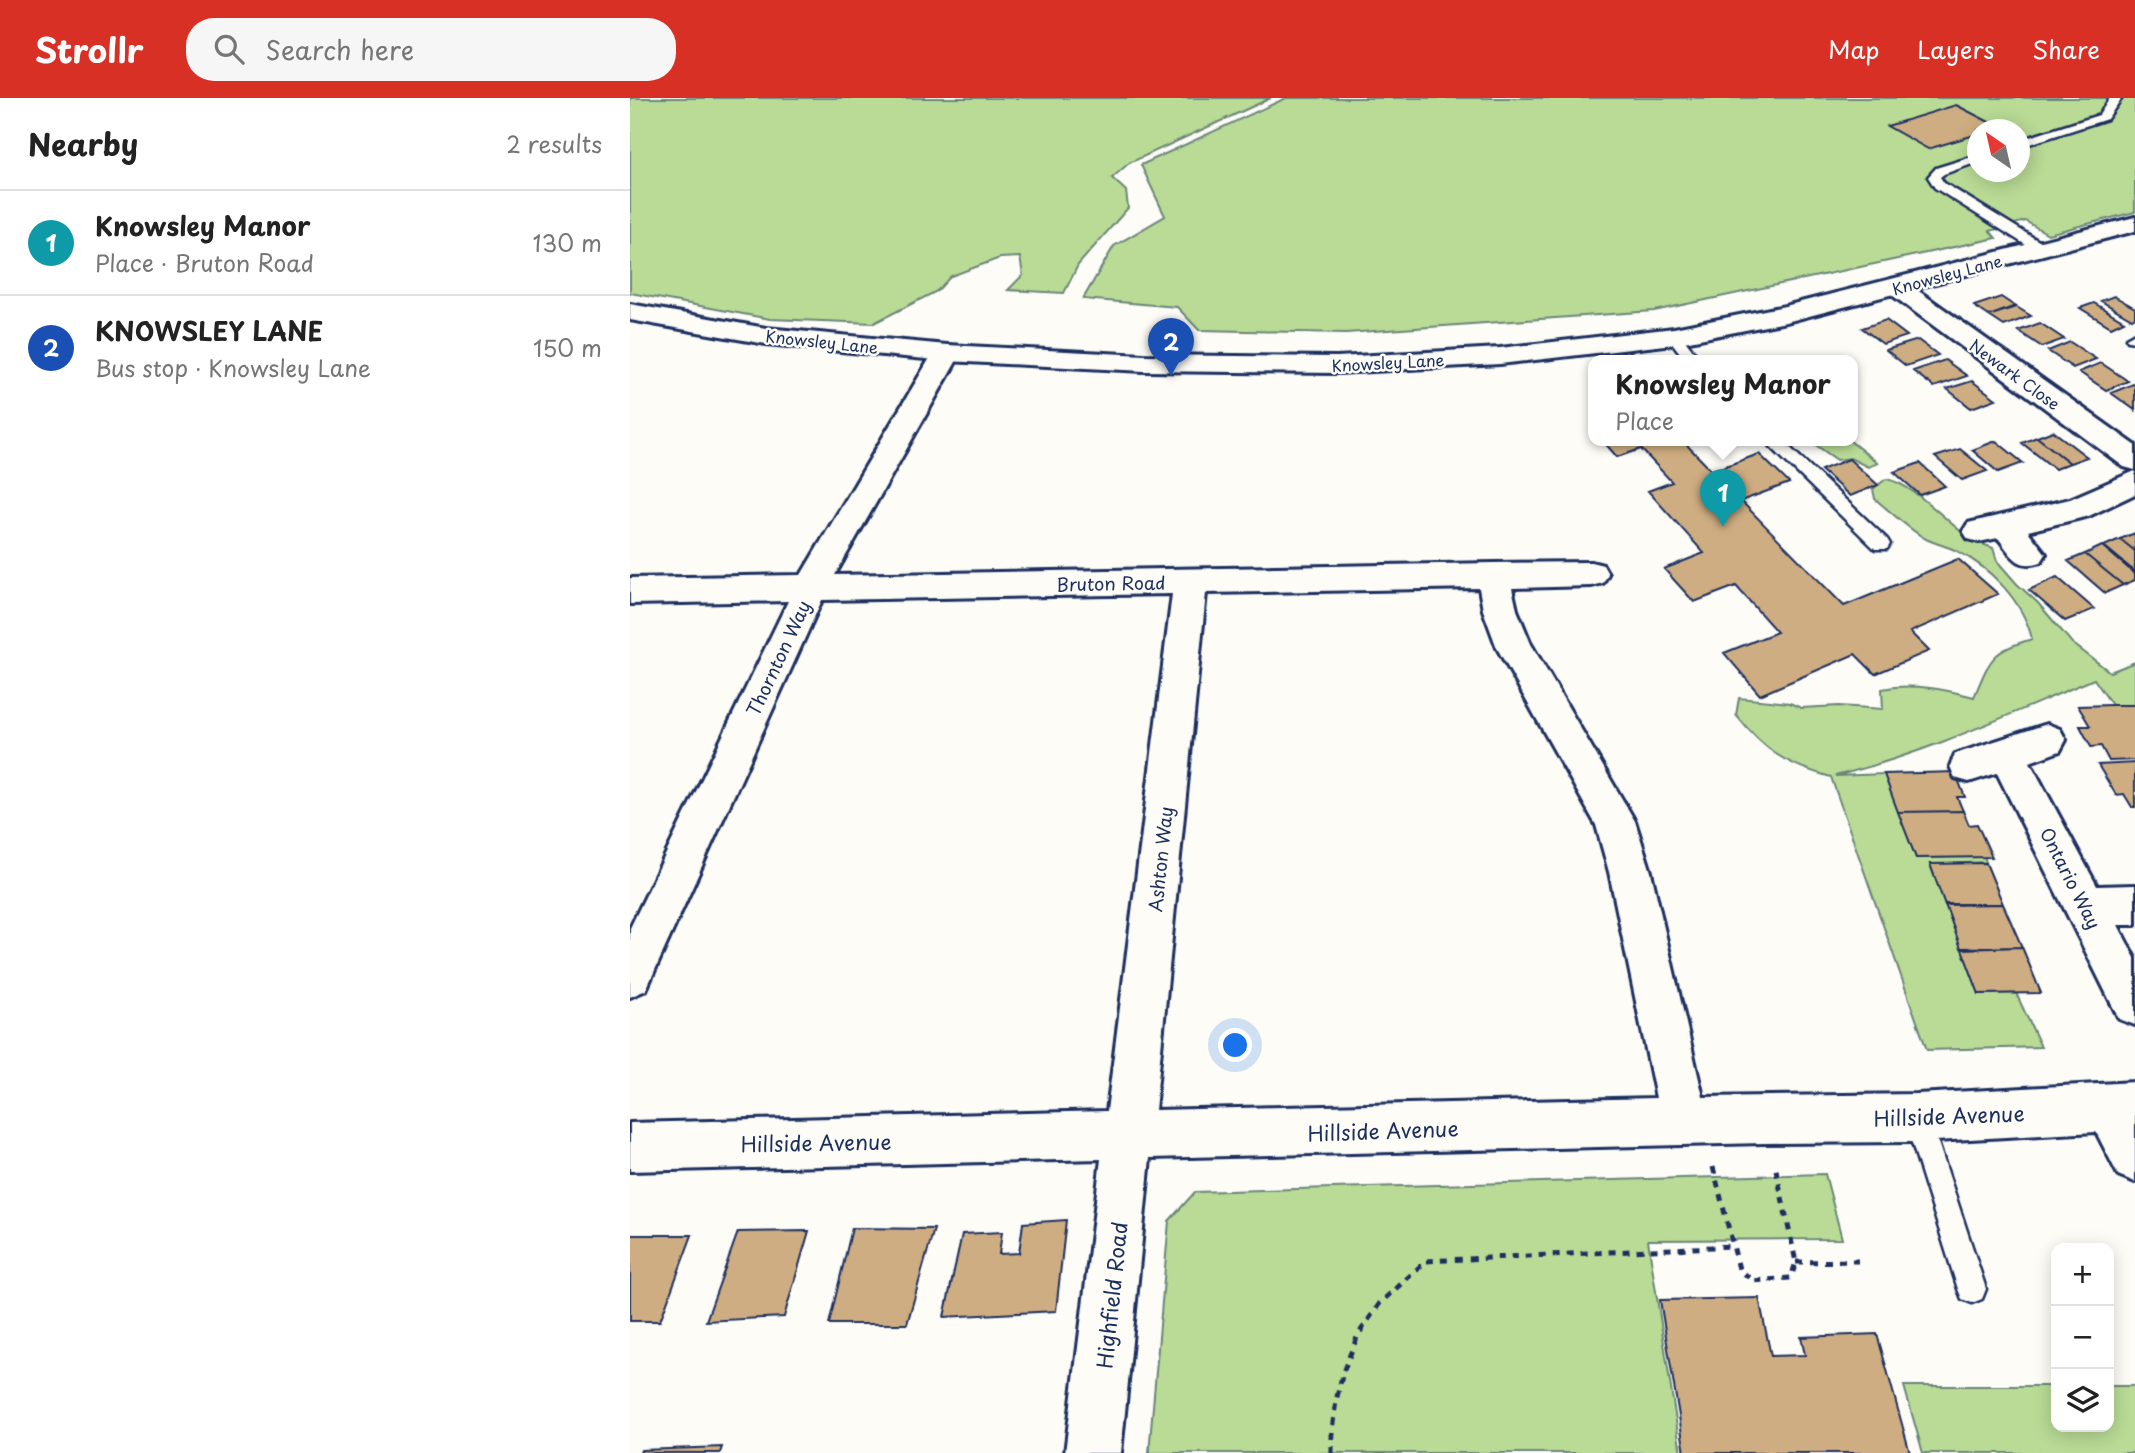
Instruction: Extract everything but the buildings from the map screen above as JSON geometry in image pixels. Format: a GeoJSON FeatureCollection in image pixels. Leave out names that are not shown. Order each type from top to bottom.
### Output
{"type":"FeatureCollection","features":[{"type":"Feature","properties":{"kind":"street","name":"Knowsley Lane"},"geometry":{"type":"LineString","coordinates":[[630,312],[766,336],[947,353],[1144,363],[1337,365],[1500,356],[1674,335],[1786,314],[2135,223]]}},
{"type":"Feature","properties":{"kind":"street","name":"Newark Close"},"geometry":{"type":"LineString","coordinates":[[1897,287],[2135,460]]}},
{"type":"Feature","properties":{"kind":"street","name":"Thornton Way"},"geometry":{"type":"LineString","coordinates":[[630,975],[811,587],[947,353]]}},
{"type":"Feature","properties":{"kind":"street"},"geometry":{"type":"LineString","coordinates":[[2030,554],[1992,529],[2078,508],[2135,482]]}},
{"type":"Feature","properties":{"kind":"street","name":"Bruton Road"},"geometry":{"type":"LineString","coordinates":[[630,591],[1591,574]]}},
{"type":"Feature","properties":{"kind":"street"},"geometry":{"type":"LineString","coordinates":[[1493,575],[1500,610],[1515,648],[1615,821],[1693,1122]]}},
{"type":"Feature","properties":{"kind":"street","name":"Ashton Way"},"geometry":{"type":"LineString","coordinates":[[1129,1136],[1191,582]]}},
{"type":"Feature","properties":{"kind":"street","name":"Ontario Way"},"geometry":{"type":"LineString","coordinates":[[2047,740],[1988,760],[2085,906],[2135,1003]]}},
{"type":"Feature","properties":{"kind":"street"},"geometry":{"type":"LineString","coordinates":[[2085,906],[2135,905]]}},
{"type":"Feature","properties":{"kind":"street"},"geometry":{"type":"LineString","coordinates":[[2122,1107],[2135,1158]]}},
{"type":"Feature","properties":{"kind":"street","name":"Hillside Avenue"},"geometry":{"type":"LineString","coordinates":[[630,1147],[1764,1119],[1917,1118],[2122,1107]]}},
{"type":"Feature","properties":{"kind":"street","name":"Highfield Road"},"geometry":{"type":"LineString","coordinates":[[1093,1453],[1129,1136]]}},
{"type":"Feature","properties":{"kind":"lane"},"geometry":{"type":"LineString","coordinates":[[2030,141],[2103,117],[2116,98]]}},
{"type":"Feature","properties":{"kind":"lane"},"geometry":{"type":"LineString","coordinates":[[1967,162],[1940,171],[1934,177],[1939,185],[2042,249]]}},
{"type":"Feature","properties":{"kind":"lane"},"geometry":{"type":"LineString","coordinates":[[1674,335],[1689,355]]}},
{"type":"Feature","properties":{"kind":"lane"},"geometry":{"type":"LineString","coordinates":[[1778,446],[1881,544]]}},
{"type":"Feature","properties":{"kind":"lane"},"geometry":{"type":"LineString","coordinates":[[1917,1118],[1972,1289]]}},
{"type":"Feature","properties":{"kind":"path"},"geometry":{"type":"LineString","coordinates":[[1693,1122],[1739,1269],[1753,1281],[1791,1278],[1796,1262],[1764,1119]]}},
{"type":"Feature","properties":{"kind":"path"},"geometry":{"type":"LineString","coordinates":[[1332,1453],[1330,1432],[1344,1363],[1366,1318],[1395,1284],[1426,1261],[1733,1246]]}},
{"type":"Feature","properties":{"kind":"path"},"geometry":{"type":"LineString","coordinates":[[1796,1262],[1858,1261]]}},
{"type":"Feature","properties":{"kind":"green space"},"geometry":{"type":"Polygon","coordinates":[[[630,98],[1271,98],[1129,163],[1112,178],[1126,191],[1128,208],[1078,265],[1064,293],[1008,290],[1023,275],[1020,257],[1000,258],[951,276],[937,291],[874,323],[770,319],[630,293],[630,98]]]}},
{"type":"Feature","properties":{"kind":"green space"},"geometry":{"type":"Polygon","coordinates":[[[1286,98],[2135,98],[2135,212],[2048,234],[2025,221],[1990,231],[1996,238],[1654,311],[1346,333],[1199,330],[1177,307],[1083,299],[1114,246],[1165,216],[1141,165],[1286,98]]]}},
{"type":"Feature","properties":{"kind":"green space"},"geometry":{"type":"Polygon","coordinates":[[[1817,446],[1856,446],[1878,463],[1868,467],[1850,458],[1837,460],[1817,446]]]}},
{"type":"Feature","properties":{"kind":"green space"},"geometry":{"type":"Polygon","coordinates":[[[1886,479],[1918,495],[1971,539],[1993,548],[1997,561],[2072,643],[2110,672],[2135,662],[2135,705],[2112,705],[2094,679],[1934,745],[1835,776],[1884,774],[1916,858],[1984,856],[1986,862],[1930,865],[1979,994],[2016,993],[2041,1047],[1927,1050],[1831,777],[1801,767],[1778,755],[1757,738],[1736,715],[1739,698],[1790,703],[1801,708],[1839,706],[1883,709],[1882,689],[1894,687],[1928,688],[1974,697],[1988,666],[1999,653],[2032,639],[2028,625],[2013,599],[1993,576],[1970,558],[1919,535],[1875,499],[1873,489],[1886,479]]]}},
{"type":"Feature","properties":{"kind":"green space"},"geometry":{"type":"Polygon","coordinates":[[[1825,1174],[1842,1239],[1648,1240],[1681,1453],[1149,1453],[1169,1221],[1195,1192],[1825,1174]]]}},
{"type":"Feature","properties":{"kind":"green space"},"geometry":{"type":"Polygon","coordinates":[[[1904,1386],[2051,1386],[2051,1432],[2114,1432],[2114,1386],[2135,1386],[2135,1453],[1923,1453],[1904,1386]]]}},
{"type":"Feature","properties":{"kind":"place","name":"KNOWSLEY LANE"},"geometry":{"type":"Point","coordinates":[1171,376]}},
{"type":"Feature","properties":{"kind":"place","name":"Knowsley Manor"},"geometry":{"type":"Point","coordinates":[1723,527]}}]}
